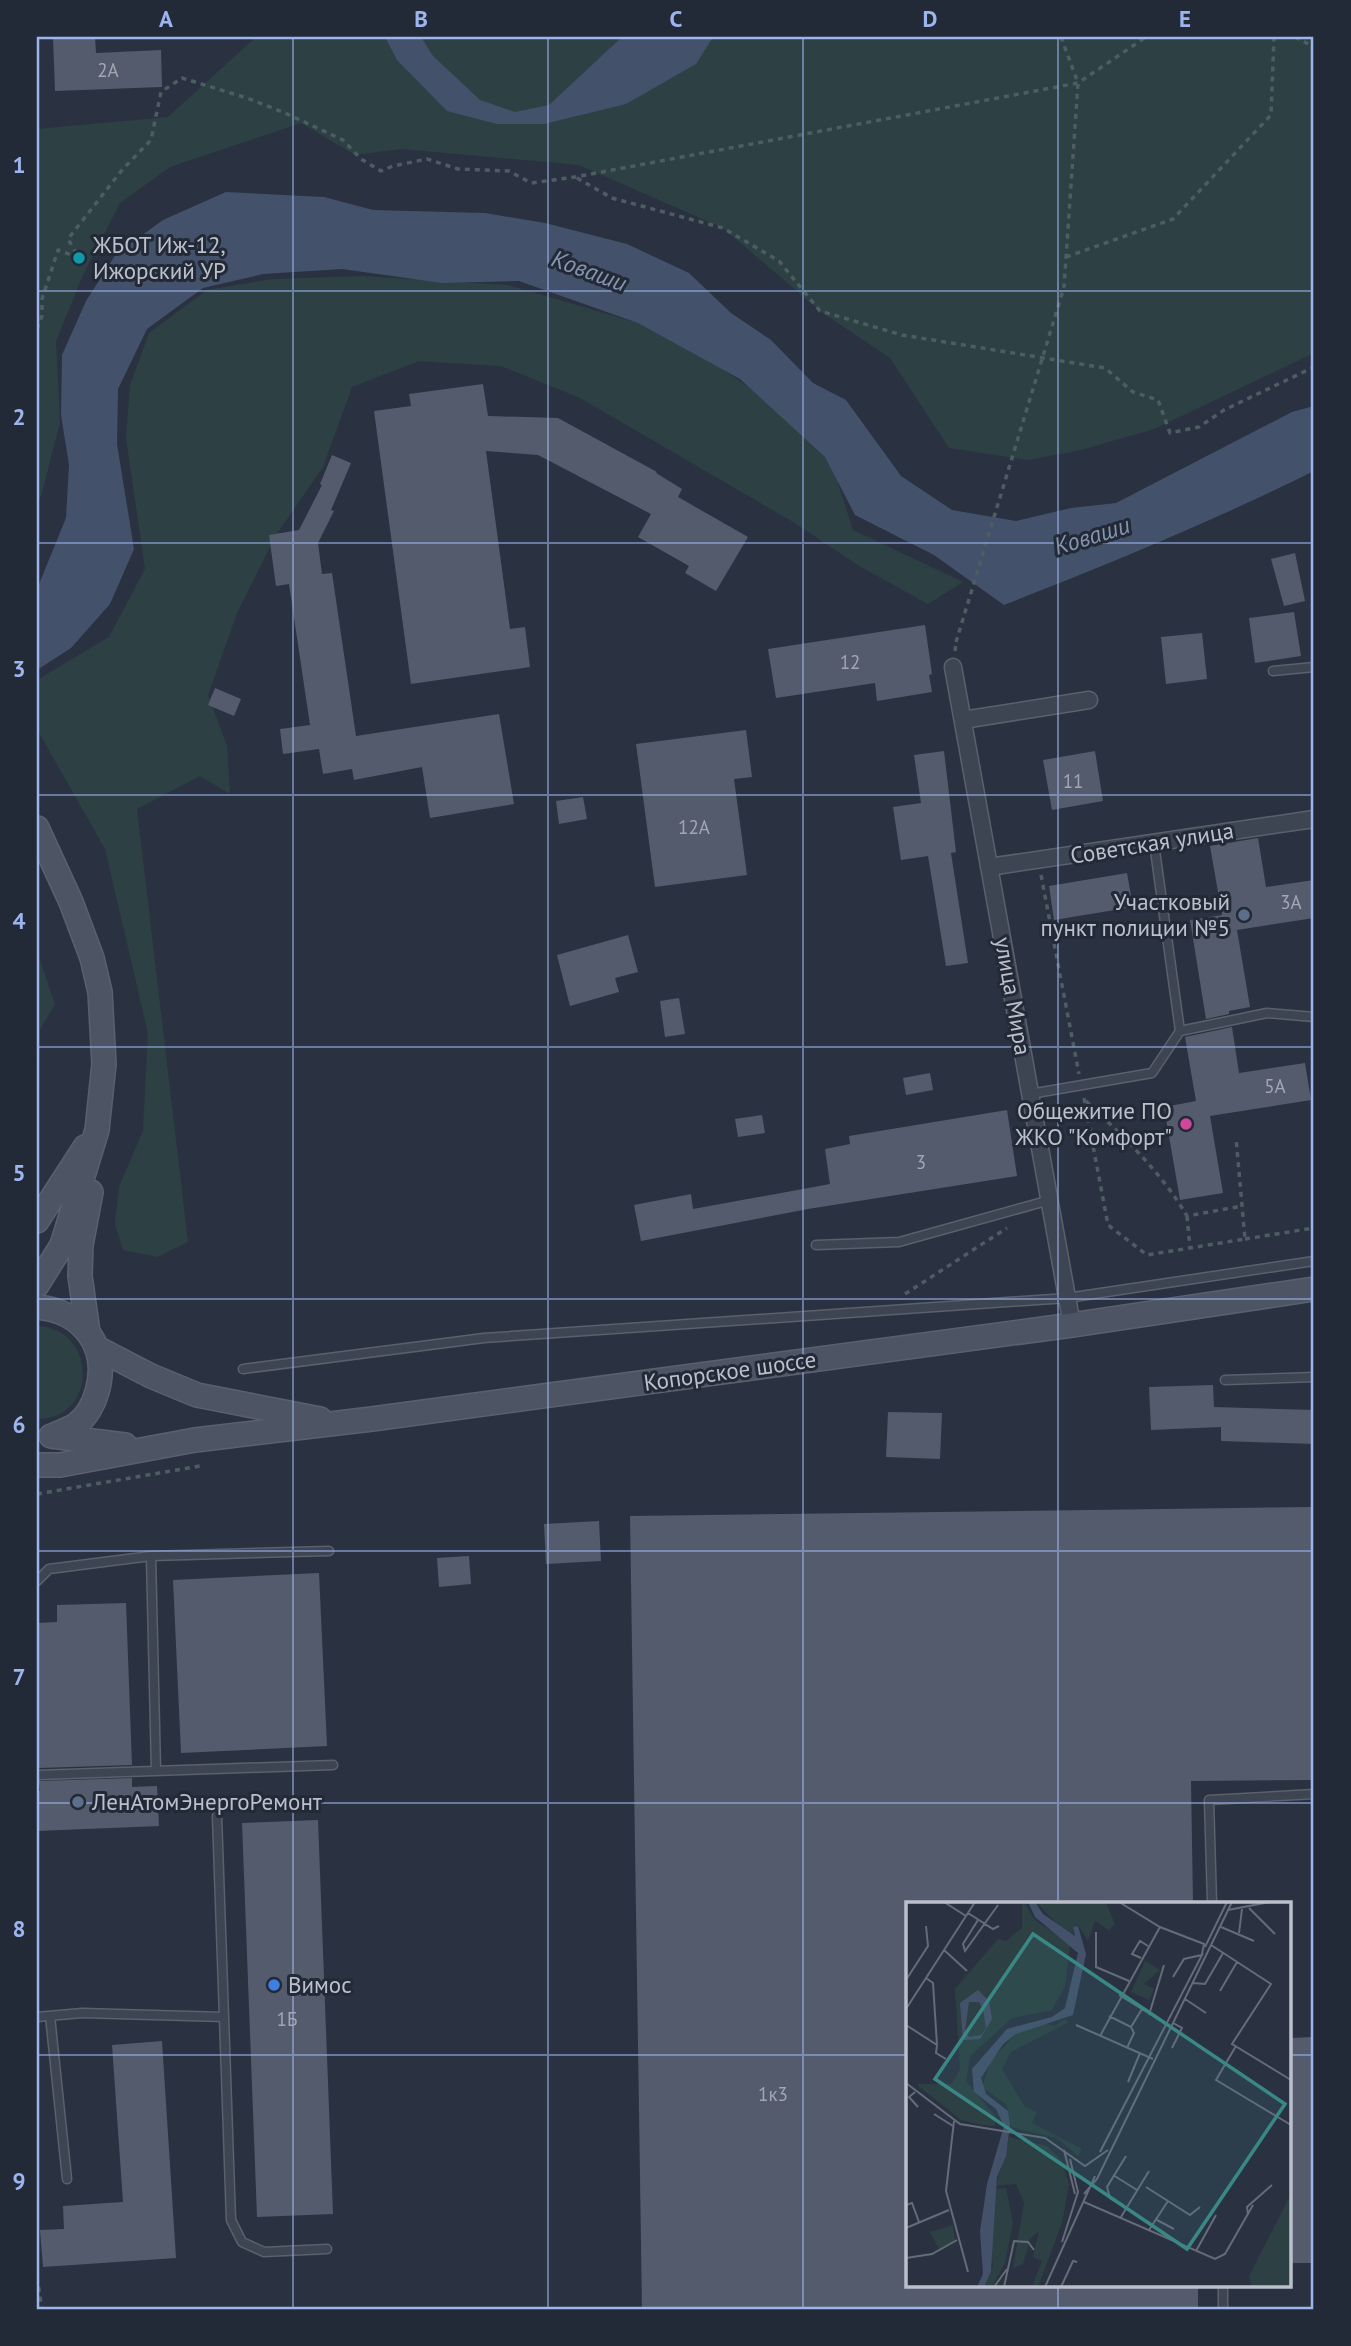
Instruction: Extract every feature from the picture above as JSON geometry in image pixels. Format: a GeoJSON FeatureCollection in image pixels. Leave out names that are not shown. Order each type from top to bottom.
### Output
{"type":"FeatureCollection","features":[{"type":"Feature","properties":{"kind":"main road"},"geometry":{"type":"LineString","coordinates":[[37,828],[71,902],[92,958],[100,992],[104,1064],[97,1130],[96,1172],[81,1245],[80,1276],[102,1376],[95,1402],[77,1424],[44,1437]]}},
{"type":"Feature","properties":{"kind":"main road"},"geometry":{"type":"LineString","coordinates":[[37,1221],[97,1130]]}},
{"type":"Feature","properties":{"kind":"main road"},"geometry":{"type":"LineString","coordinates":[[37,1285],[62,1245],[97,1130]]}},
{"type":"Feature","properties":{"kind":"main road","name":"Копорское шоссе"},"geometry":{"type":"LineString","coordinates":[[145,1448],[1072,1325],[1314,1289]]}},
{"type":"Feature","properties":{"kind":"main road"},"geometry":{"type":"LineString","coordinates":[[37,1307],[52,1309],[72,1317],[92,1340],[151,1376],[197,1395],[341,1423]]}},
{"type":"Feature","properties":{"kind":"main road"},"geometry":{"type":"LineString","coordinates":[[44,1437],[145,1448]]}},
{"type":"Feature","properties":{"kind":"main road"},"geometry":{"type":"LineString","coordinates":[[37,1465],[60,1465],[145,1448]]}},
{"type":"Feature","properties":{"kind":"street","name":"улица Мира"},"geometry":{"type":"LineString","coordinates":[[953,667],[1072,1325]]}},
{"type":"Feature","properties":{"kind":"street"},"geometry":{"type":"LineString","coordinates":[[963,720],[1089,700]]}},
{"type":"Feature","properties":{"kind":"street","name":"Советская улица"},"geometry":{"type":"LineString","coordinates":[[989,867],[1314,819]]}},
{"type":"Feature","properties":{"kind":"lane"},"geometry":{"type":"LineString","coordinates":[[1273,671],[1314,667]]}},
{"type":"Feature","properties":{"kind":"lane"},"geometry":{"type":"LineString","coordinates":[[1030,1094],[1152,1073],[1181,1031],[1154,843]]}},
{"type":"Feature","properties":{"kind":"lane"},"geometry":{"type":"LineString","coordinates":[[1181,1031],[1267,1013],[1314,1017]]}},
{"type":"Feature","properties":{"kind":"lane"},"geometry":{"type":"LineString","coordinates":[[816,1245],[899,1242],[1050,1200]]}},
{"type":"Feature","properties":{"kind":"lane"},"geometry":{"type":"LineString","coordinates":[[243,1369],[484,1338],[1067,1298],[1314,1261]]}},
{"type":"Feature","properties":{"kind":"lane"},"geometry":{"type":"LineString","coordinates":[[1225,1380],[1314,1377]]}},
{"type":"Feature","properties":{"kind":"lane"},"geometry":{"type":"LineString","coordinates":[[37,1581],[49,1569],[151,1556],[329,1551]]}},
{"type":"Feature","properties":{"kind":"lane"},"geometry":{"type":"LineString","coordinates":[[151,1556],[156,1771]]}},
{"type":"Feature","properties":{"kind":"lane"},"geometry":{"type":"LineString","coordinates":[[37,1775],[333,1765]]}},
{"type":"Feature","properties":{"kind":"lane"},"geometry":{"type":"LineString","coordinates":[[1212,1902],[1209,1800],[1314,1794]]}},
{"type":"Feature","properties":{"kind":"lane"},"geometry":{"type":"LineString","coordinates":[[217,1816],[232,2220],[242,2242],[264,2252],[327,2249]]}},
{"type":"Feature","properties":{"kind":"lane"},"geometry":{"type":"LineString","coordinates":[[37,2017],[82,2012],[224,2017]]}},
{"type":"Feature","properties":{"kind":"lane"},"geometry":{"type":"LineString","coordinates":[[50,2015],[67,2179]]}},
{"type":"Feature","properties":{"kind":"lane"},"geometry":{"type":"LineString","coordinates":[[1223,2286],[1223,2309]]}},
{"type":"Feature","properties":{"kind":"path"},"geometry":{"type":"LineString","coordinates":[[956,642],[1064,287],[1078,83],[1061,37]]}},
{"type":"Feature","properties":{"kind":"path"},"geometry":{"type":"LineString","coordinates":[[37,329],[42,316],[42,299],[58,250],[79,258],[68,239],[122,170],[151,140],[161,92],[181,78],[285,113],[342,140],[361,159],[381,171],[427,159],[458,169],[509,171],[531,183],[1078,83],[1146,37]]}},
{"type":"Feature","properties":{"kind":"path"},"geometry":{"type":"LineString","coordinates":[[1066,257],[1173,219],[1263,125],[1272,115],[1274,37]]}},
{"type":"Feature","properties":{"kind":"path"},"geometry":{"type":"LineString","coordinates":[[1295,37],[1314,47]]}},
{"type":"Feature","properties":{"kind":"path"},"geometry":{"type":"LineString","coordinates":[[575,177],[612,198],[723,228],[779,261],[820,311],[902,335],[1105,368],[1133,392],[1158,400],[1170,433],[1199,427],[1224,410],[1314,367]]}},
{"type":"Feature","properties":{"kind":"path"},"geometry":{"type":"LineString","coordinates":[[1039,860],[1108,1225],[1147,1255],[1314,1228]]}},
{"type":"Feature","properties":{"kind":"path"},"geometry":{"type":"LineString","coordinates":[[1084,1100],[1118,1131],[1173,1191],[1187,1216],[1190,1248]]}},
{"type":"Feature","properties":{"kind":"path"},"geometry":{"type":"LineString","coordinates":[[1236,1138],[1245,1239]]}},
{"type":"Feature","properties":{"kind":"path"},"geometry":{"type":"LineString","coordinates":[[1187,1216],[1242,1206]]}},
{"type":"Feature","properties":{"kind":"path"},"geometry":{"type":"LineString","coordinates":[[905,1294],[1007,1228]]}},
{"type":"Feature","properties":{"kind":"path"},"geometry":{"type":"LineString","coordinates":[[37,1494],[200,1466]]}},
{"type":"Feature","properties":{"kind":"path"},"geometry":{"type":"LineString","coordinates":[[37,2277],[42,2309]]}},
{"type":"Feature","properties":{"kind":"green space"},"geometry":{"type":"Polygon","coordinates":[[[256,37],[1314,37],[1314,353],[1154,429],[1081,450],[1028,460],[949,448],[890,358],[820,311],[723,228],[579,165],[401,149],[355,155],[301,123],[170,167],[120,203],[83,275],[56,341],[60,422],[37,504],[37,129],[168,117],[256,37]]]}},
{"type":"Feature","properties":{"kind":"green space"},"geometry":{"type":"Polygon","coordinates":[[[364,276],[508,285],[638,323],[706,358],[768,400],[828,452],[853,530],[963,582],[928,604],[861,567],[793,522],[580,398],[501,366],[419,361],[352,387],[323,467],[276,535],[237,613],[208,695],[227,746],[230,794],[200,776],[137,809],[188,1242],[157,1257],[123,1250],[115,1224],[119,1187],[143,1131],[148,1033],[105,849],[37,729],[37,680],[109,637],[145,569],[126,438],[130,385],[149,333],[207,290],[273,279],[364,276]]]}},
{"type":"Feature","properties":{"kind":"green space"},"geometry":{"type":"Polygon","coordinates":[[[37,952],[55,1004],[40,1030],[37,1099],[37,952]]]}},
{"type":"Feature","properties":{"kind":"green space"},"geometry":{"type":"Polygon","coordinates":[[[37,1326],[57,1331],[72,1342],[80,1357],[83,1374],[80,1391],[71,1405],[57,1415],[37,1419],[37,1326]]]}},
{"type":"Feature","properties":{"kind":"water"},"geometry":{"type":"Polygon","coordinates":[[[385,37],[421,37],[433,56],[480,100],[515,112],[549,105],[622,37],[713,37],[696,64],[626,104],[544,124],[497,124],[447,111],[397,60],[385,37]]]}},
{"type":"Feature","properties":{"kind":"water","name":"Коваши"},"geometry":{"type":"Polygon","coordinates":[[[226,192],[324,197],[373,210],[485,213],[545,223],[627,244],[689,273],[731,313],[771,340],[813,383],[846,400],[901,476],[952,510],[1016,521],[1071,508],[1116,503],[1292,412],[1314,406],[1314,471],[1160,541],[1004,605],[934,555],[855,515],[825,457],[740,379],[638,323],[519,281],[442,283],[342,269],[263,274],[203,288],[147,329],[118,389],[117,444],[134,549],[110,604],[71,648],[37,670],[37,589],[66,518],[69,465],[61,415],[62,355],[86,301],[116,254],[163,220],[226,192]]]}},
{"type":"Feature","properties":{"kind":"building"},"geometry":{"type":"Polygon","coordinates":[[[53,37],[95,37],[96,53],[161,50],[162,87],[55,91],[53,37]]]}},
{"type":"Feature","properties":{"kind":"building"},"geometry":{"type":"Polygon","coordinates":[[[483,384],[488,416],[558,418],[657,472],[682,489],[678,497],[748,537],[716,591],[685,573],[689,566],[638,537],[651,514],[538,455],[486,451],[510,629],[525,627],[530,667],[411,684],[374,411],[411,406],[409,394],[483,384]]]}},
{"type":"Feature","properties":{"kind":"building"},"geometry":{"type":"Polygon","coordinates":[[[332,455],[351,463],[331,510],[334,511],[318,543],[322,574],[332,573],[356,736],[499,714],[514,804],[430,818],[422,767],[354,780],[352,769],[323,774],[319,749],[283,754],[280,729],[310,725],[289,584],[276,586],[269,535],[299,530],[322,485],[320,484],[332,455]]]}},
{"type":"Feature","properties":{"kind":"building"},"geometry":{"type":"Polygon","coordinates":[[[1295,553],[1305,601],[1284,606],[1271,559],[1295,553]]]}},
{"type":"Feature","properties":{"kind":"building"},"geometry":{"type":"Polygon","coordinates":[[[1294,612],[1301,656],[1255,663],[1249,618],[1294,612]]]}},
{"type":"Feature","properties":{"kind":"building"},"geometry":{"type":"Polygon","coordinates":[[[925,625],[932,692],[877,701],[875,683],[776,698],[768,649],[925,625]]]}},
{"type":"Feature","properties":{"kind":"building"},"geometry":{"type":"Polygon","coordinates":[[[1202,633],[1207,679],[1166,684],[1161,637],[1202,633]]]}},
{"type":"Feature","properties":{"kind":"building"},"geometry":{"type":"Polygon","coordinates":[[[215,688],[241,699],[234,716],[208,705],[215,688]]]}},
{"type":"Feature","properties":{"kind":"building"},"geometry":{"type":"Polygon","coordinates":[[[746,730],[752,777],[734,779],[747,875],[655,887],[636,744],[746,730]]]}},
{"type":"Feature","properties":{"kind":"building"},"geometry":{"type":"Polygon","coordinates":[[[944,751],[956,852],[951,853],[968,963],[946,966],[928,856],[901,860],[893,807],[921,803],[914,755],[944,751]]]}},
{"type":"Feature","properties":{"kind":"building"},"geometry":{"type":"Polygon","coordinates":[[[1095,751],[1103,801],[1052,810],[1043,760],[1095,751]]]}},
{"type":"Feature","properties":{"kind":"building"},"geometry":{"type":"Polygon","coordinates":[[[583,797],[587,819],[559,824],[556,801],[583,797]]]}},
{"type":"Feature","properties":{"kind":"building"},"geometry":{"type":"Polygon","coordinates":[[[1258,838],[1266,887],[1314,880],[1314,918],[1237,930],[1250,1007],[1206,1019],[1190,920],[1222,915],[1210,846],[1258,838]]]}},
{"type":"Feature","properties":{"kind":"building"},"geometry":{"type":"Polygon","coordinates":[[[1127,873],[1133,907],[1054,920],[1049,886],[1127,873]]]}},
{"type":"Feature","properties":{"kind":"building"},"geometry":{"type":"Polygon","coordinates":[[[628,935],[638,972],[615,978],[619,992],[570,1006],[557,955],[628,935]]]}},
{"type":"Feature","properties":{"kind":"building"},"geometry":{"type":"Polygon","coordinates":[[[679,998],[685,1034],[665,1037],[660,1001],[679,998]]]}},
{"type":"Feature","properties":{"kind":"building"},"geometry":{"type":"Polygon","coordinates":[[[1232,1027],[1239,1073],[1305,1063],[1311,1100],[1210,1116],[1223,1193],[1180,1200],[1164,1107],[1196,1101],[1185,1037],[1232,1027]]]}},
{"type":"Feature","properties":{"kind":"building"},"geometry":{"type":"Polygon","coordinates":[[[930,1073],[933,1090],[906,1095],[903,1078],[930,1073]]]}},
{"type":"Feature","properties":{"kind":"building"},"geometry":{"type":"Polygon","coordinates":[[[1007,1110],[1017,1176],[808,1209],[641,1241],[634,1205],[691,1194],[693,1209],[830,1184],[825,1149],[850,1144],[849,1136],[1007,1110]]]}},
{"type":"Feature","properties":{"kind":"building"},"geometry":{"type":"Polygon","coordinates":[[[762,1115],[765,1133],[738,1137],[735,1119],[762,1115]]]}},
{"type":"Feature","properties":{"kind":"building"},"geometry":{"type":"Polygon","coordinates":[[[1213,1385],[1214,1407],[1314,1410],[1314,1444],[1221,1441],[1221,1427],[1151,1430],[1149,1387],[1213,1385]]]}},
{"type":"Feature","properties":{"kind":"building"},"geometry":{"type":"Polygon","coordinates":[[[888,1412],[942,1413],[940,1459],[886,1457],[888,1412]]]}},
{"type":"Feature","properties":{"kind":"building"},"geometry":{"type":"Polygon","coordinates":[[[1314,1507],[1314,1780],[1191,1781],[1193,1902],[906,1902],[906,2286],[1198,2286],[1198,2309],[642,2309],[630,1516],[1314,1507]]]}},
{"type":"Feature","properties":{"kind":"building"},"geometry":{"type":"Polygon","coordinates":[[[599,1521],[601,1561],[546,1564],[544,1524],[599,1521]]]}},
{"type":"Feature","properties":{"kind":"building"},"geometry":{"type":"Polygon","coordinates":[[[469,1556],[471,1584],[439,1587],[437,1558],[469,1556]]]}},
{"type":"Feature","properties":{"kind":"building"},"geometry":{"type":"Polygon","coordinates":[[[319,1573],[327,1746],[181,1753],[173,1580],[319,1573]]]}},
{"type":"Feature","properties":{"kind":"building"},"geometry":{"type":"Polygon","coordinates":[[[126,1603],[132,1765],[39,1768],[37,1623],[57,1622],[57,1605],[126,1603]]]}},
{"type":"Feature","properties":{"kind":"building"},"geometry":{"type":"Polygon","coordinates":[[[132,1778],[132,1787],[157,1786],[159,1826],[37,1831],[39,1781],[132,1778]]]}},
{"type":"Feature","properties":{"kind":"building"},"geometry":{"type":"Polygon","coordinates":[[[318,1820],[333,2214],[257,2217],[242,1823],[318,1820]]]}},
{"type":"Feature","properties":{"kind":"building"},"geometry":{"type":"Polygon","coordinates":[[[1314,2037],[1314,2263],[1292,2263],[1292,2038],[1314,2037]]]}},
{"type":"Feature","properties":{"kind":"building"},"geometry":{"type":"Polygon","coordinates":[[[162,2041],[176,2258],[43,2267],[40,2230],[64,2229],[63,2206],[123,2202],[112,2045],[162,2041]]]}},
{"type":"Feature","properties":{"kind":"place","name":"ЖБОТ Иж-12, Ижорский УР"},"geometry":{"type":"Point","coordinates":[79,258]}},
{"type":"Feature","properties":{"kind":"place","name":"Участковый пункт полиции №5"},"geometry":{"type":"Point","coordinates":[1244,915]}},
{"type":"Feature","properties":{"kind":"place","name":"Общежитие ПО ЖКО \"Комфорт\""},"geometry":{"type":"Point","coordinates":[1186,1124]}},
{"type":"Feature","properties":{"kind":"place","name":"ЛенАтомЭнергоРемонт"},"geometry":{"type":"Point","coordinates":[78,1802]}},
{"type":"Feature","properties":{"kind":"place","name":"Вимос"},"geometry":{"type":"Point","coordinates":[274,1985]}}]}
